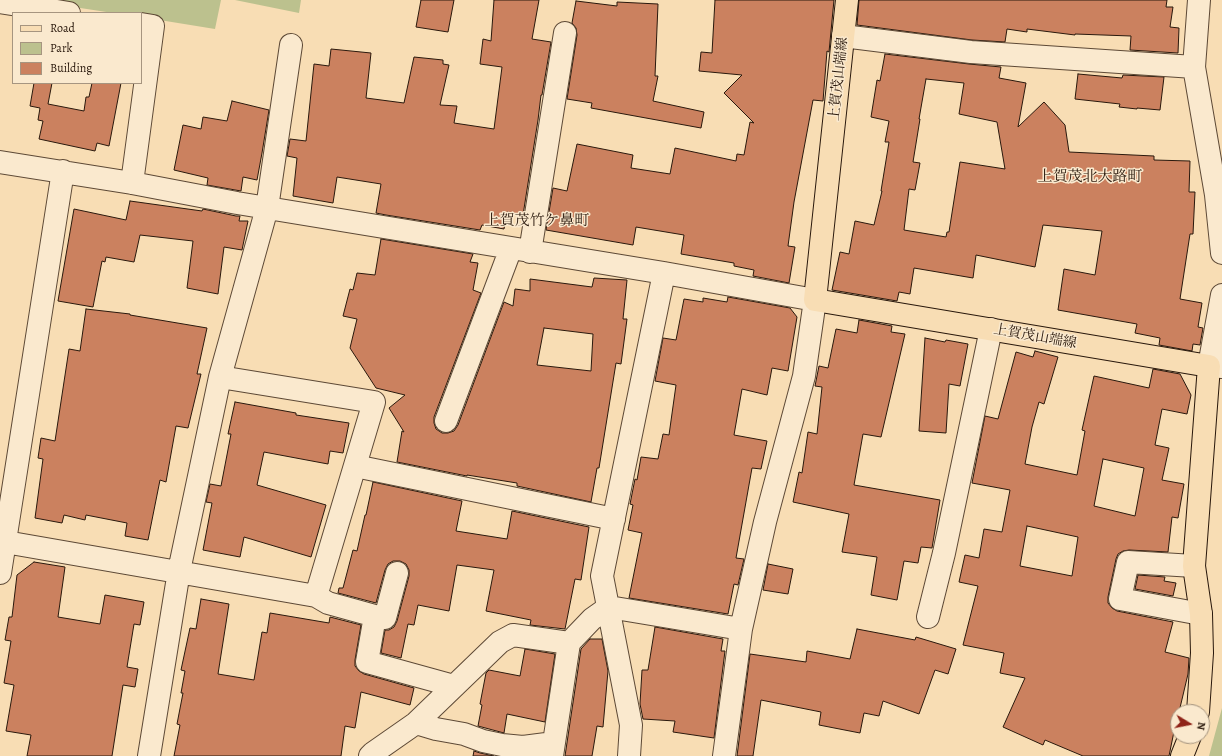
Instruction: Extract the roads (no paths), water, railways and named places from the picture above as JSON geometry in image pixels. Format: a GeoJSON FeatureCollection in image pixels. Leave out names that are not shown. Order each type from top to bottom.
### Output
{"type":"FeatureCollection","features":[{"type":"Feature","properties":{"kind":"main road","name":"上賀茂山端線"},"geometry":{"type":"LineString","coordinates":[[847,0],[815,300],[1215,366]]}},
{"type":"Feature","properties":{"kind":"main road"},"geometry":{"type":"LineString","coordinates":[[1199,704],[1202,652],[1201,614],[1194,566],[1215,366]]}},
{"type":"Feature","properties":{"kind":"main road"},"geometry":{"type":"LineString","coordinates":[[1182,756],[1187,744]]}},
{"type":"Feature","properties":{"kind":"street"},"geometry":{"type":"LineString","coordinates":[[1199,0],[1194,66],[1219,195],[1222,253]]}},
{"type":"Feature","properties":{"kind":"street"},"geometry":{"type":"LineString","coordinates":[[0,2],[63,12]]}},
{"type":"Feature","properties":{"kind":"street"},"geometry":{"type":"LineString","coordinates":[[132,183],[153,26],[142,24]]}},
{"type":"Feature","properties":{"kind":"street"},"geometry":{"type":"LineString","coordinates":[[446,421],[520,250],[565,32]]}},
{"type":"Feature","properties":{"kind":"street"},"geometry":{"type":"LineString","coordinates":[[843,36],[971,52],[1194,66]]}},
{"type":"Feature","properties":{"kind":"street"},"geometry":{"type":"LineString","coordinates":[[149,756],[179,571],[220,377],[267,208],[291,45]]}},
{"type":"Feature","properties":{"kind":"street"},"geometry":{"type":"LineString","coordinates":[[0,162],[132,183],[237,204],[664,273],[815,300],[804,376],[765,522],[741,629],[724,756]]}},
{"type":"Feature","properties":{"kind":"street"},"geometry":{"type":"LineString","coordinates":[[0,573],[2,541],[62,171]]}},
{"type":"Feature","properties":{"kind":"street"},"geometry":{"type":"LineString","coordinates":[[629,756],[630,725],[602,576],[664,273]]}},
{"type":"Feature","properties":{"kind":"street"},"geometry":{"type":"LineString","coordinates":[[1215,366],[1222,296]]}},
{"type":"Feature","properties":{"kind":"street"},"geometry":{"type":"LineString","coordinates":[[928,617],[944,553],[991,329]]}},
{"type":"Feature","properties":{"kind":"street"},"geometry":{"type":"LineString","coordinates":[[220,377],[374,402],[316,596]]}},
{"type":"Feature","properties":{"kind":"street"},"geometry":{"type":"LineString","coordinates":[[355,466],[614,519]]}},
{"type":"Feature","properties":{"kind":"street"},"geometry":{"type":"LineString","coordinates":[[2,541],[316,596],[328,603],[385,618],[397,573]]}},
{"type":"Feature","properties":{"kind":"street"},"geometry":{"type":"LineString","coordinates":[[1194,566],[1128,562],[1120,599],[1201,614]]}},
{"type":"Feature","properties":{"kind":"street"},"geometry":{"type":"LineString","coordinates":[[416,723],[436,729],[464,734],[483,741],[502,745],[553,749],[569,643],[592,619],[609,608],[741,629]]}},
{"type":"Feature","properties":{"kind":"street"},"geometry":{"type":"LineString","coordinates":[[375,616],[367,662],[454,686]]}},
{"type":"Feature","properties":{"kind":"street"},"geometry":{"type":"LineString","coordinates":[[370,756],[416,723],[500,642],[513,635],[569,643]]}},
{"type":"Feature","properties":{"kind":"district","name":"上賀茂北大路町"},"geometry":{"type":"Point","coordinates":[1090,177]}},
{"type":"Feature","properties":{"kind":"district","name":"上賀茂竹ケ鼻町"},"geometry":{"type":"Point","coordinates":[537,221]}}]}
